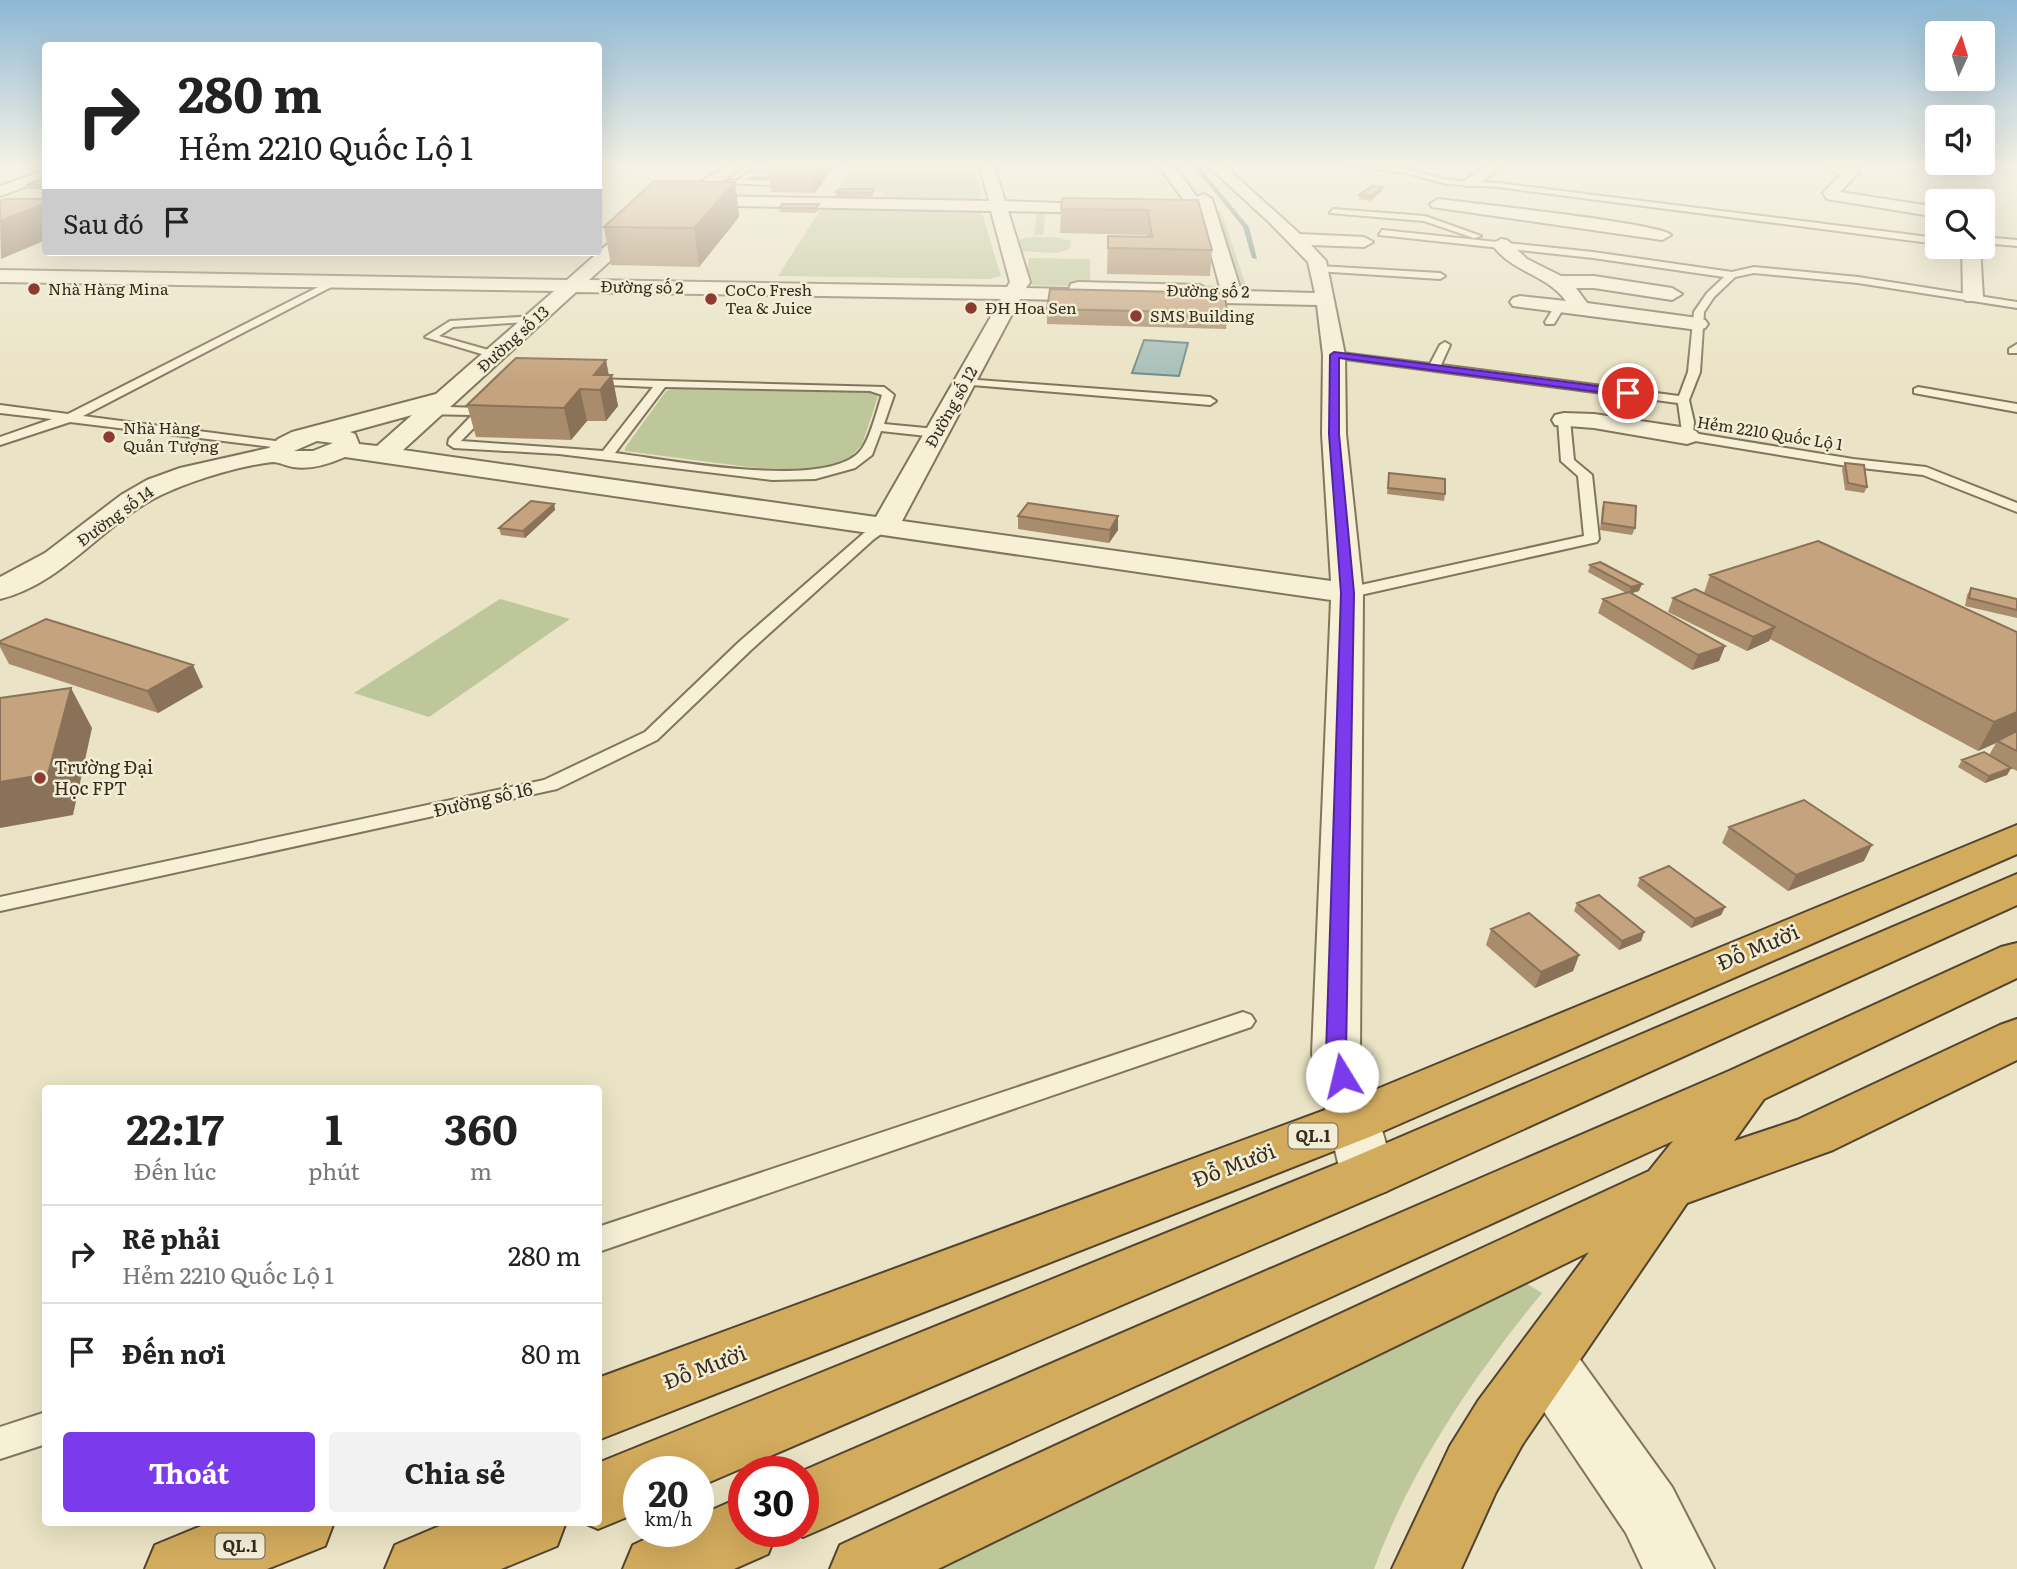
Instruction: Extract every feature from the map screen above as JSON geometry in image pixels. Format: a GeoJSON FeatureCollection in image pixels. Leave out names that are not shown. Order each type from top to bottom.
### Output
{"type":"FeatureCollection","features":[{"type":"Feature","properties":{"kind":"highway","name":"Đỗ Mười"},"geometry":{"type":"LineString","coordinates":[[602,1407],[1354,1121],[2017,838]]}},
{"type":"Feature","properties":{"kind":"highway"},"geometry":{"type":"LineString","coordinates":[[694,1456],[1368,1175],[2017,888]]}},
{"type":"Feature","properties":{"kind":"highway"},"geometry":{"type":"LineString","coordinates":[[819,1497],[1747,1085],[2017,959]]}},
{"type":"Feature","properties":{"kind":"highway"},"geometry":{"type":"LineString","coordinates":[[864,1569],[1668,1187],[1815,1135],[2017,1038]]}},
{"type":"Feature","properties":{"kind":"highway"},"geometry":{"type":"LineString","coordinates":[[1426,1569],[1473,1469],[1500,1423],[1668,1187],[1747,1085]]}},
{"type":"Feature","properties":{"kind":"highway"},"geometry":{"type":"LineString","coordinates":[[602,1494],[623,1486]]}},
{"type":"Feature","properties":{"kind":"highway","name":"QL.1"},"geometry":{"type":"LineString","coordinates":[[179,1569],[291,1526]]}},
{"type":"Feature","properties":{"kind":"highway"},"geometry":{"type":"LineString","coordinates":[[419,1569],[523,1526]]}},
{"type":"Feature","properties":{"kind":"highway"},"geometry":{"type":"LineString","coordinates":[[657,1569],[728,1537]]}},
{"type":"Feature","properties":{"kind":"street","name":"Đường số 13"},"geometry":{"type":"LineString","coordinates":[[382,455],[627,236]]}},
{"type":"Feature","properties":{"kind":"street"},"geometry":{"type":"LineString","coordinates":[[1008,236],[1021,278],[1017,290]]}},
{"type":"Feature","properties":{"kind":"street"},"geometry":{"type":"LineString","coordinates":[[1215,236],[1232,294]]}},
{"type":"Feature","properties":{"kind":"street"},"geometry":{"type":"LineString","coordinates":[[1292,236],[1317,261],[1334,355],[1334,434],[1347,593],[1336,1054],[1368,1175]]}},
{"type":"Feature","properties":{"kind":"street"},"geometry":{"type":"LineString","coordinates":[[1593,255],[1605,236]]}},
{"type":"Feature","properties":{"kind":"street"},"geometry":{"type":"LineString","coordinates":[[1295,239],[1364,242]]}},
{"type":"Feature","properties":{"kind":"street"},"geometry":{"type":"LineString","coordinates":[[1501,244],[1513,258],[1556,282],[1575,299],[1563,312]]}},
{"type":"Feature","properties":{"kind":"street"},"geometry":{"type":"LineString","coordinates":[[13,272],[61,257]]}},
{"type":"Feature","properties":{"kind":"street"},"geometry":{"type":"LineString","coordinates":[[1971,259],[1973,298]]}},
{"type":"Feature","properties":{"kind":"street","name":"Đường số 2"},"geometry":{"type":"LineString","coordinates":[[13,272],[1232,294],[1323,287]]}},
{"type":"Feature","properties":{"kind":"street","name":"Đường số 2"},"geometry":{"type":"LineString","coordinates":[[13,272],[334,282],[576,283]]}},
{"type":"Feature","properties":{"kind":"street"},"geometry":{"type":"LineString","coordinates":[[1556,282],[1594,282],[1707,299]]}},
{"type":"Feature","properties":{"kind":"street","name":"Đường số 12"},"geometry":{"type":"LineString","coordinates":[[884,527],[1017,290]]}},
{"type":"Feature","properties":{"kind":"street"},"geometry":{"type":"LineString","coordinates":[[1520,302],[1563,312],[1698,324]]}},
{"type":"Feature","properties":{"kind":"street","name":"Đường số 13"},"geometry":{"type":"LineString","coordinates":[[288,445],[405,410],[440,404]]}},
{"type":"Feature","properties":{"kind":"street"},"geometry":{"type":"LineString","coordinates":[[1564,420],[1594,421],[1687,436]]}},
{"type":"Feature","properties":{"kind":"street"},"geometry":{"type":"LineString","coordinates":[[288,445],[286,457],[304,459],[325,456],[341,449],[1347,593]]}},
{"type":"Feature","properties":{"kind":"street","name":"Đường số 14"},"geometry":{"type":"LineString","coordinates":[[0,590],[63,554],[131,501],[157,486],[288,445]]}},
{"type":"Feature","properties":{"kind":"street"},"geometry":{"type":"LineString","coordinates":[[1545,1361],[1644,1502],[1680,1569]]}},
{"type":"Feature","properties":{"kind":"lane"},"geometry":{"type":"LineString","coordinates":[[1417,236],[1593,255],[1731,275],[1754,270],[1804,274],[2017,305]]}},
{"type":"Feature","properties":{"kind":"lane"},"geometry":{"type":"LineString","coordinates":[[1477,236],[1501,244]]}},
{"type":"Feature","properties":{"kind":"lane"},"geometry":{"type":"LineString","coordinates":[[1896,236],[1925,240]]}},
{"type":"Feature","properties":{"kind":"lane"},"geometry":{"type":"LineString","coordinates":[[1995,241],[2017,243]]}},
{"type":"Feature","properties":{"kind":"lane"},"geometry":{"type":"LineString","coordinates":[[1683,400],[1694,372],[1699,312],[1707,299],[1731,275]]}},
{"type":"Feature","properties":{"kind":"lane"},"geometry":{"type":"LineString","coordinates":[[1323,287],[1440,276]]}},
{"type":"Feature","properties":{"kind":"lane"},"geometry":{"type":"LineString","coordinates":[[0,441],[72,417],[334,282]]}},
{"type":"Feature","properties":{"kind":"lane"},"geometry":{"type":"LineString","coordinates":[[495,355],[430,337],[450,324],[536,319]]}},
{"type":"Feature","properties":{"kind":"lane"},"geometry":{"type":"LineString","coordinates":[[1434,368],[1445,345]]}},
{"type":"Feature","properties":{"kind":"lane","name":"Hẻm 2210 Quốc Lộ 1"},"geometry":{"type":"LineString","coordinates":[[1334,355],[1683,400],[1688,422],[1687,436],[1853,463],[1926,471],[2017,508]]}},
{"type":"Feature","properties":{"kind":"lane"},"geometry":{"type":"LineString","coordinates":[[500,394],[455,439],[454,444],[606,456],[760,475],[815,475],[841,469],[863,457],[872,445],[888,395],[881,389],[581,382]]}},
{"type":"Feature","properties":{"kind":"lane"},"geometry":{"type":"LineString","coordinates":[[964,382],[1210,401]]}},
{"type":"Feature","properties":{"kind":"lane"},"geometry":{"type":"LineString","coordinates":[[606,456],[661,384]]}},
{"type":"Feature","properties":{"kind":"lane"},"geometry":{"type":"LineString","coordinates":[[1918,391],[2017,408]]}},
{"type":"Feature","properties":{"kind":"lane"},"geometry":{"type":"LineString","coordinates":[[440,404],[482,412]]}},
{"type":"Feature","properties":{"kind":"lane"},"geometry":{"type":"LineString","coordinates":[[0,409],[288,445]]}},
{"type":"Feature","properties":{"kind":"lane"},"geometry":{"type":"LineString","coordinates":[[1347,593],[1592,539],[1585,475],[1568,461],[1564,420]]}},
{"type":"Feature","properties":{"kind":"lane"},"geometry":{"type":"LineString","coordinates":[[878,427],[936,433]]}},
{"type":"Feature","properties":{"kind":"lane","name":"Đường số 16"},"geometry":{"type":"LineString","coordinates":[[0,904],[550,785],[651,736],[745,646],[869,536],[884,527]]}},
{"type":"Feature","properties":{"kind":"lane"},"geometry":{"type":"LineString","coordinates":[[602,1239],[1243,1021]]}},
{"type":"Feature","properties":{"kind":"lane"},"geometry":{"type":"LineString","coordinates":[[0,1443],[42,1429]]}},
{"type":"Feature","properties":{"kind":"green space"},"geometry":{"type":"Polygon","coordinates":[[[803,236],[989,236],[1001,276],[989,279],[778,276],[803,236]]]}},
{"type":"Feature","properties":{"kind":"green space"},"geometry":{"type":"Polygon","coordinates":[[[1222,236],[1229,236],[1247,289],[1025,285],[1029,258],[1090,259],[1090,283],[1236,286],[1222,236]]]}},
{"type":"Feature","properties":{"kind":"green space"},"geometry":{"type":"Polygon","coordinates":[[[1056,237],[1071,241],[1070,249],[1057,253],[1018,251],[1020,239],[1056,237]]]}},
{"type":"Feature","properties":{"kind":"green space"},"geometry":{"type":"Polygon","coordinates":[[[678,388],[868,392],[878,396],[862,445],[848,459],[831,467],[780,471],[625,451],[666,391],[678,388]]]}},
{"type":"Feature","properties":{"kind":"green space"},"geometry":{"type":"Polygon","coordinates":[[[500,599],[570,619],[429,717],[354,693],[500,599]]]}},
{"type":"Feature","properties":{"kind":"green space"},"geometry":{"type":"Polygon","coordinates":[[[1527,1284],[1542,1293],[1492,1357],[1446,1424],[1406,1495],[1374,1569],[940,1569],[1527,1284]]]}},
{"type":"Feature","properties":{"kind":"water"},"geometry":{"type":"Polygon","coordinates":[[[1144,340],[1188,343],[1179,376],[1132,373],[1144,340]]]}},
{"type":"Feature","properties":{"kind":"building"},"geometry":{"type":"Polygon","coordinates":[[[1108,236],[1208,236],[1212,250],[1108,248],[1108,236]]]}},
{"type":"Feature","properties":{"kind":"building"},"geometry":{"type":"Polygon","coordinates":[[[1050,289],[1224,293],[1228,313],[1047,309],[1050,289]]]}},
{"type":"Feature","properties":{"kind":"building"},"geometry":{"type":"Polygon","coordinates":[[[516,358],[606,360],[594,375],[612,375],[600,390],[580,389],[564,408],[467,405],[516,358]]]}},
{"type":"Feature","properties":{"kind":"building"},"geometry":{"type":"Polygon","coordinates":[[[1845,463],[1864,465],[1867,487],[1848,483],[1845,463]]]}},
{"type":"Feature","properties":{"kind":"building"},"geometry":{"type":"Polygon","coordinates":[[[1389,473],[1445,479],[1445,494],[1388,488],[1389,473]]]}},
{"type":"Feature","properties":{"kind":"building"},"geometry":{"type":"Polygon","coordinates":[[[531,501],[554,504],[523,531],[499,528],[531,501]]]}},
{"type":"Feature","properties":{"kind":"building"},"geometry":{"type":"Polygon","coordinates":[[[1604,502],[1636,506],[1635,528],[1602,523],[1604,502]]]}},
{"type":"Feature","properties":{"kind":"building"},"geometry":{"type":"Polygon","coordinates":[[[1028,503],[1118,516],[1110,530],[1018,516],[1028,503]]]}},
{"type":"Feature","properties":{"kind":"building"},"geometry":{"type":"Polygon","coordinates":[[[1818,541],[2017,632],[2017,712],[1994,722],[1710,575],[1818,541]]]}},
{"type":"Feature","properties":{"kind":"building"},"geometry":{"type":"Polygon","coordinates":[[[1600,562],[1642,584],[1631,587],[1590,565],[1600,562]]]}},
{"type":"Feature","properties":{"kind":"building"},"geometry":{"type":"Polygon","coordinates":[[[1971,588],[2017,599],[2017,610],[1969,598],[1971,588]]]}},
{"type":"Feature","properties":{"kind":"building"},"geometry":{"type":"Polygon","coordinates":[[[1695,589],[1775,627],[1753,637],[1673,598],[1695,589]]]}},
{"type":"Feature","properties":{"kind":"building"},"geometry":{"type":"Polygon","coordinates":[[[1629,592],[1725,646],[1698,655],[1603,599],[1629,592]]]}},
{"type":"Feature","properties":{"kind":"building"},"geometry":{"type":"Polygon","coordinates":[[[46,619],[193,665],[147,691],[0,643],[46,619]]]}},
{"type":"Feature","properties":{"kind":"building"},"geometry":{"type":"Polygon","coordinates":[[[71,688],[48,774],[0,782],[0,698],[71,688]]]}},
{"type":"Feature","properties":{"kind":"building"},"geometry":{"type":"Polygon","coordinates":[[[2017,731],[2017,751],[1997,741],[2017,731]]]}},
{"type":"Feature","properties":{"kind":"building"},"geometry":{"type":"Polygon","coordinates":[[[1984,752],[2011,768],[1989,776],[1962,760],[1984,752]]]}},
{"type":"Feature","properties":{"kind":"building"},"geometry":{"type":"Polygon","coordinates":[[[1804,800],[1872,845],[1796,875],[1729,827],[1804,800]]]}},
{"type":"Feature","properties":{"kind":"building"},"geometry":{"type":"Polygon","coordinates":[[[1669,866],[1725,907],[1695,919],[1640,878],[1669,866]]]}},
{"type":"Feature","properties":{"kind":"building"},"geometry":{"type":"Polygon","coordinates":[[[1599,895],[1644,932],[1622,941],[1577,903],[1599,895]]]}},
{"type":"Feature","properties":{"kind":"building"},"geometry":{"type":"Polygon","coordinates":[[[1529,913],[1579,955],[1541,972],[1491,929],[1529,913]]]}},
{"type":"Feature","properties":{"kind":"waterway"},"geometry":{"type":"LineString","coordinates":[[1249,236],[1255,258]]}},
{"type":"Feature","properties":{"kind":"place","name":"Nhà Hàng Mina"},"geometry":{"type":"Point","coordinates":[34,289]}},
{"type":"Feature","properties":{"kind":"place","name":"CoCo Fresh Tea & Juice"},"geometry":{"type":"Point","coordinates":[711,299]}},
{"type":"Feature","properties":{"kind":"place","name":"ĐH Hoa Sen"},"geometry":{"type":"Point","coordinates":[971,308]}},
{"type":"Feature","properties":{"kind":"place","name":"SMS Building"},"geometry":{"type":"Point","coordinates":[1136,316]}},
{"type":"Feature","properties":{"kind":"place","name":"Nhà Hàng Quản Tượng"},"geometry":{"type":"Point","coordinates":[109,437]}},
{"type":"Feature","properties":{"kind":"place","name":"Trường Đại Học FPT"},"geometry":{"type":"Point","coordinates":[40,778]}},
{"type":"Feature","properties":{"kind":"route"},"geometry":{"type":"LineString","coordinates":[[1342,1076],[1336,1054],[1347,593],[1334,434],[1334,355],[1628,393]]}}]}
